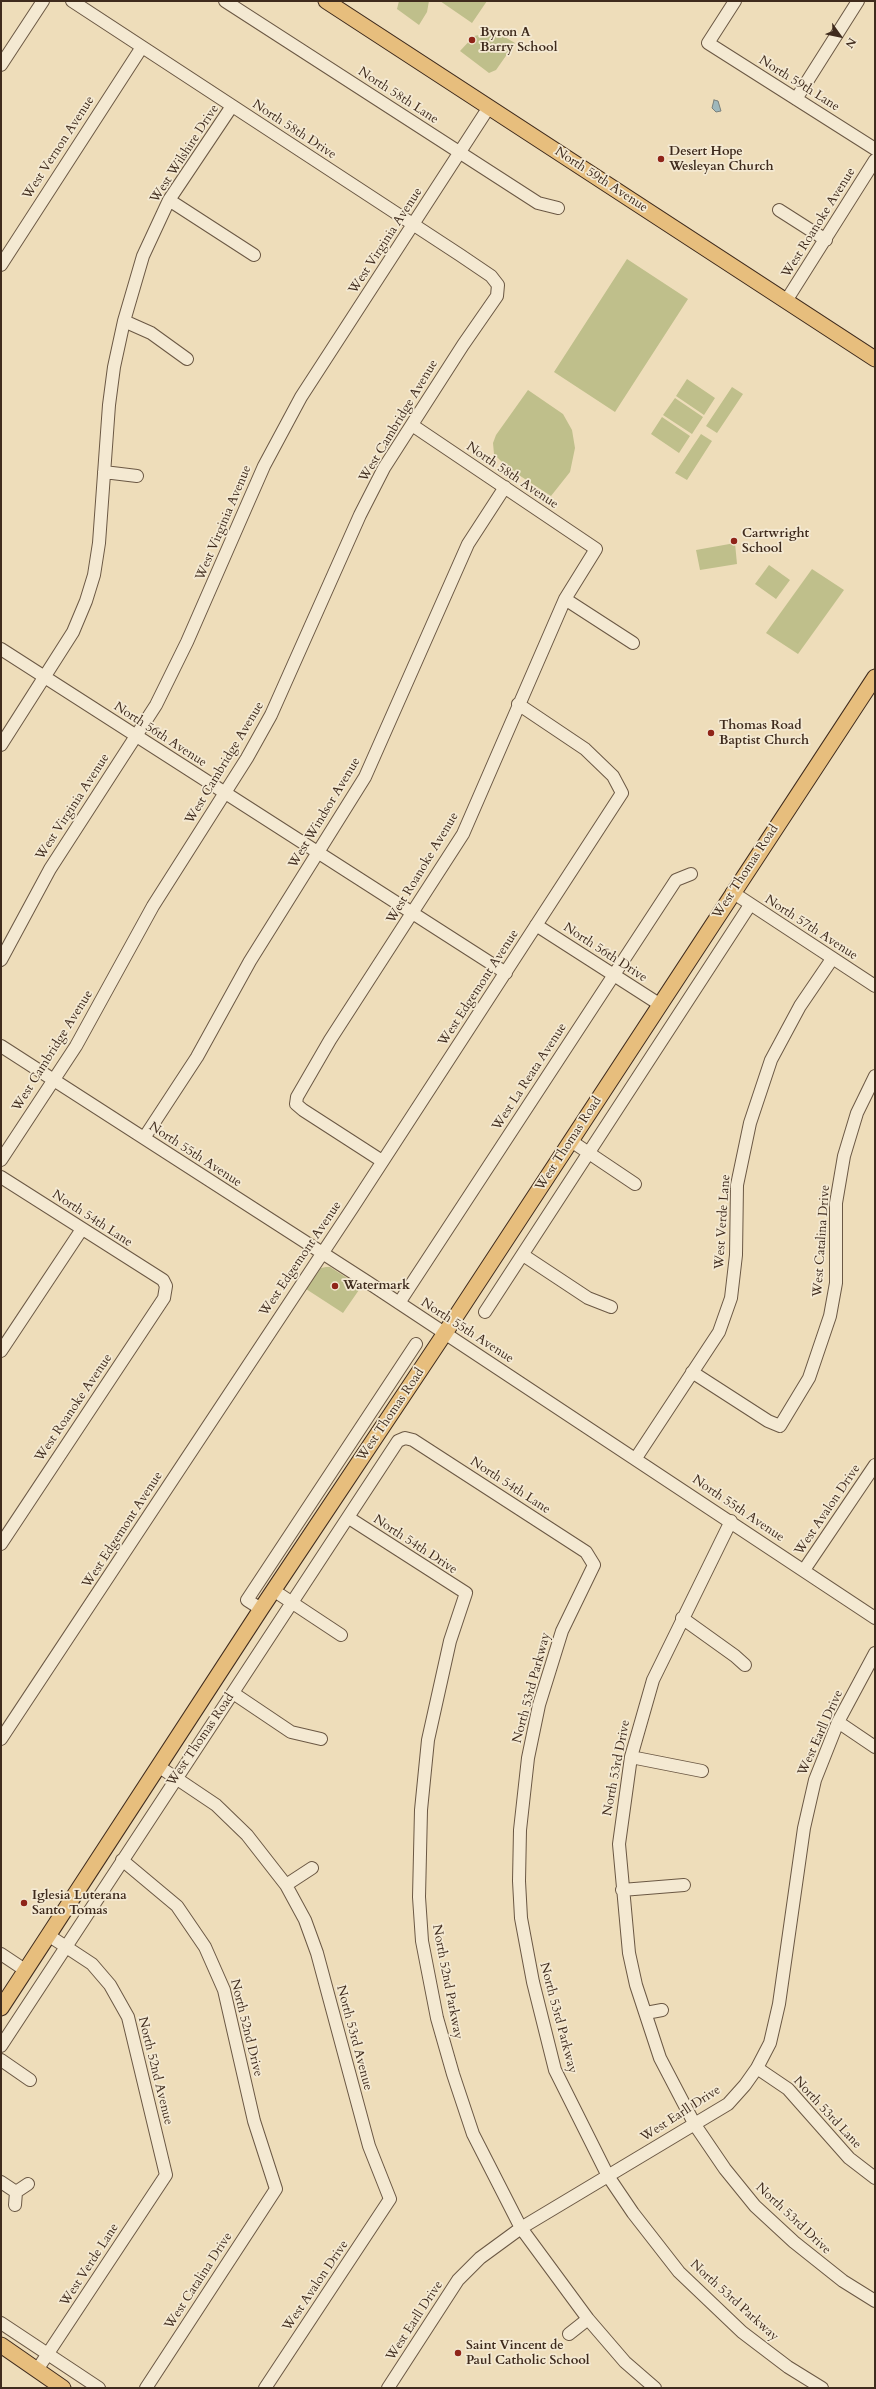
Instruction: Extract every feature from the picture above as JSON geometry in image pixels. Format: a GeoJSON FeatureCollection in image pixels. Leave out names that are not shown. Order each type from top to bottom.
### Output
{"type":"FeatureCollection","features":[{"type":"Feature","properties":{"kind":"main road","name":"North 59th Avenue"},"geometry":{"type":"LineString","coordinates":[[326,1],[875,359]]}},
{"type":"Feature","properties":{"kind":"main road","name":"West Thomas Road"},"geometry":{"type":"LineString","coordinates":[[1,2008],[260,1609],[445,1333],[732,892],[875,677]]}},
{"type":"Feature","properties":{"kind":"main road"},"geometry":{"type":"LineString","coordinates":[[1,2345],[63,2388]]}},
{"type":"Feature","properties":{"kind":"street"},"geometry":{"type":"LineString","coordinates":[[1,65],[43,1]]}},
{"type":"Feature","properties":{"kind":"street","name":"North 58th Drive"},"geometry":{"type":"LineString","coordinates":[[72,1],[491,276],[498,286]]}},
{"type":"Feature","properties":{"kind":"street","name":"North 58th Lane"},"geometry":{"type":"LineString","coordinates":[[225,1],[538,204],[558,208]]}},
{"type":"Feature","properties":{"kind":"street","name":"North 59th Lane"},"geometry":{"type":"LineString","coordinates":[[735,1],[708,43],[875,149]]}},
{"type":"Feature","properties":{"kind":"street"},"geometry":{"type":"LineString","coordinates":[[796,99],[858,1]]}},
{"type":"Feature","properties":{"kind":"street","name":"West Vernon Avenue"},"geometry":{"type":"LineString","coordinates":[[1,265],[142,47]]}},
{"type":"Feature","properties":{"kind":"street","name":"West Wilshire Drive"},"geometry":{"type":"LineString","coordinates":[[1,745],[73,632],[86,601],[94,575],[99,543],[108,406],[124,321],[144,256],[169,200],[232,106]]}},
{"type":"Feature","properties":{"kind":"street","name":"West Virginia Avenue"},"geometry":{"type":"LineString","coordinates":[[1,960],[50,869],[136,736],[170,678],[268,459],[301,397],[489,107]]}},
{"type":"Feature","properties":{"kind":"street","name":"West Roanoke Avenue"},"geometry":{"type":"LineString","coordinates":[[786,301],[826,240],[875,160]]}},
{"type":"Feature","properties":{"kind":"street"},"geometry":{"type":"LineString","coordinates":[[169,200],[254,254]]}},
{"type":"Feature","properties":{"kind":"street"},"geometry":{"type":"LineString","coordinates":[[779,210],[826,240]]}},
{"type":"Feature","properties":{"kind":"street","name":"West Cambridge Avenue"},"geometry":{"type":"LineString","coordinates":[[1,1160],[54,1080],[98,1007],[124,956],[153,906],[226,794],[272,715],[360,515],[384,468],[497,296],[498,286]]}},
{"type":"Feature","properties":{"kind":"street"},"geometry":{"type":"LineString","coordinates":[[124,321],[151,333],[187,359]]}},
{"type":"Feature","properties":{"kind":"street","name":"North 58th Avenue"},"geometry":{"type":"LineString","coordinates":[[412,425],[596,549]]}},
{"type":"Feature","properties":{"kind":"street"},"geometry":{"type":"LineString","coordinates":[[104,472],[137,476]]}},
{"type":"Feature","properties":{"kind":"street","name":"West Windsor Avenue"},"geometry":{"type":"LineString","coordinates":[[144,1138],[197,1057],[242,974],[319,853],[365,777],[468,544],[505,488]]}},
{"type":"Feature","properties":{"kind":"street","name":"West Roanoke Avenue"},"geometry":{"type":"LineString","coordinates":[[382,1161],[296,1104],[297,1097],[330,1040],[413,914],[463,834],[518,704],[565,599],[596,549]]}},
{"type":"Feature","properties":{"kind":"street"},"geometry":{"type":"LineString","coordinates":[[565,599],[632,643]]}},
{"type":"Feature","properties":{"kind":"street","name":"North 56th Avenue"},"geometry":{"type":"LineString","coordinates":[[1,649],[506,973]]}},
{"type":"Feature","properties":{"kind":"street","name":"West Edgemont Avenue"},"geometry":{"type":"LineString","coordinates":[[1,1739],[506,973],[622,793],[613,776],[585,749],[518,704]]}},
{"type":"Feature","properties":{"kind":"street","name":"West La Reata Avenue"},"geometry":{"type":"LineString","coordinates":[[399,1303],[676,880],[691,874]]}},
{"type":"Feature","properties":{"kind":"street","name":"North 57th Avenue"},"geometry":{"type":"LineString","coordinates":[[732,892],[875,986]]}},
{"type":"Feature","properties":{"kind":"street","name":"West Thomas Road"},"geometry":{"type":"LineString","coordinates":[[485,1312],[750,905]]}},
{"type":"Feature","properties":{"kind":"street","name":"North 56th Drive"},"geometry":{"type":"LineString","coordinates":[[536,925],[659,1004]]}},
{"type":"Feature","properties":{"kind":"street","name":"West Verde Lane"},"geometry":{"type":"LineString","coordinates":[[636,1458],[719,1332],[731,1298],[736,1255],[737,1185],[750,1123],[771,1060],[800,1006],[832,958]]}},
{"type":"Feature","properties":{"kind":"street","name":"North 55th Avenue"},"geometry":{"type":"LineString","coordinates":[[1,1046],[636,1458],[875,1618]]}},
{"type":"Feature","properties":{"kind":"street","name":"West Catalina Drive"},"geometry":{"type":"LineString","coordinates":[[692,1372],[768,1421],[780,1426],[809,1378],[830,1316],[836,1283],[836,1203],[844,1156],[857,1113],[875,1076]]}},
{"type":"Feature","properties":{"kind":"street"},"geometry":{"type":"LineString","coordinates":[[571,1141],[635,1184]]}},
{"type":"Feature","properties":{"kind":"street","name":"North 54th Lane"},"geometry":{"type":"LineString","coordinates":[[1,1177],[163,1280],[166,1286]]}},
{"type":"Feature","properties":{"kind":"street"},"geometry":{"type":"LineString","coordinates":[[1,1351],[82,1229]]}},
{"type":"Feature","properties":{"kind":"street"},"geometry":{"type":"LineString","coordinates":[[523,1255],[588,1298],[611,1307]]}},
{"type":"Feature","properties":{"kind":"street","name":"West Roanoke Avenue"},"geometry":{"type":"LineString","coordinates":[[1,1544],[164,1298],[166,1286]]}},
{"type":"Feature","properties":{"kind":"street","name":"West Thomas Road"},"geometry":{"type":"LineString","coordinates":[[260,1609],[247,1600],[416,1344]]}},
{"type":"Feature","properties":{"kind":"street"},"geometry":{"type":"LineString","coordinates":[[388,1386],[403,1396]]}},
{"type":"Feature","properties":{"kind":"street","name":"West Thomas Road"},"geometry":{"type":"LineString","coordinates":[[1,2046],[65,1946],[349,1518],[398,1441],[405,1438]]}},
{"type":"Feature","properties":{"kind":"street","name":"North 54th Lane"},"geometry":{"type":"LineString","coordinates":[[405,1438],[413,1440],[586,1552],[594,1565]]}},
{"type":"Feature","properties":{"kind":"street","name":"West Avalon Drive"},"geometry":{"type":"LineString","coordinates":[[804,1570],[875,1465]]}},
{"type":"Feature","properties":{"kind":"street","name":"North 54th Drive"},"geometry":{"type":"LineString","coordinates":[[349,1518],[466,1593]]}},
{"type":"Feature","properties":{"kind":"street","name":"North 53rd Drive"},"geometry":{"type":"LineString","coordinates":[[731,1521],[682,1618],[653,1680],[631,1757],[619,1844],[628,1953],[636,1985],[660,2058],[695,2125],[725,2169],[755,2206],[794,2242],[843,2282],[875,2301]]}},
{"type":"Feature","properties":{"kind":"street","name":"North 53rd Parkway"},"geometry":{"type":"LineString","coordinates":[[594,1565],[562,1630],[539,1706],[528,1758],[520,1830],[519,1881],[521,1918],[531,1975],[555,2070],[577,2117],[608,2176],[633,2213],[679,2272],[742,2332],[788,2367],[822,2388]]}},
{"type":"Feature","properties":{"kind":"street"},"geometry":{"type":"LineString","coordinates":[[273,1590],[341,1635]]}},
{"type":"Feature","properties":{"kind":"street","name":"North 52nd Parkway"},"geometry":{"type":"LineString","coordinates":[[466,1593],[450,1641],[428,1740],[421,1810],[419,1897],[422,1941],[437,2018],[453,2074],[471,2127],[521,2228],[588,2319],[625,2362],[655,2388]]}},
{"type":"Feature","properties":{"kind":"street"},"geometry":{"type":"LineString","coordinates":[[682,1618],[735,1656],[745,1665]]}},
{"type":"Feature","properties":{"kind":"street","name":"West Earll Drive"},"geometry":{"type":"LineString","coordinates":[[388,2388],[458,2280],[480,2258],[521,2228],[728,2104],[757,2068],[770,2043],[779,2004],[804,1828],[815,1780],[838,1722],[875,1653]]}},
{"type":"Feature","properties":{"kind":"street"},"geometry":{"type":"LineString","coordinates":[[233,1693],[291,1732],[320,1739]]}},
{"type":"Feature","properties":{"kind":"street"},"geometry":{"type":"LineString","coordinates":[[838,1722],[875,1747]]}},
{"type":"Feature","properties":{"kind":"street"},"geometry":{"type":"LineString","coordinates":[[631,1757],[702,1771]]}},
{"type":"Feature","properties":{"kind":"street","name":"North 53rd Avenue"},"geometry":{"type":"LineString","coordinates":[[158,1766],[216,1805],[247,1835],[286,1885],[305,1920],[317,1953],[369,2146],[390,2199]]}},
{"type":"Feature","properties":{"kind":"street","name":"North 52nd Drive"},"geometry":{"type":"LineString","coordinates":[[122,1860],[178,1906],[205,1947],[224,1990],[254,2121],[276,2189]]}},
{"type":"Feature","properties":{"kind":"street"},"geometry":{"type":"LineString","coordinates":[[286,1885],[312,1868]]}},
{"type":"Feature","properties":{"kind":"street"},"geometry":{"type":"LineString","coordinates":[[622,1890],[684,1885]]}},
{"type":"Feature","properties":{"kind":"street","name":"North 52nd Avenue"},"geometry":{"type":"LineString","coordinates":[[48,1935],[92,1964],[110,1985],[128,2016],[166,2175]]}},
{"type":"Feature","properties":{"kind":"street"},"geometry":{"type":"LineString","coordinates":[[1,1954],[25,1970]]}},
{"type":"Feature","properties":{"kind":"street"},"geometry":{"type":"LineString","coordinates":[[646,2013],[662,2010]]}},
{"type":"Feature","properties":{"kind":"street"},"geometry":{"type":"LineString","coordinates":[[1,2060],[30,2080]]}},
{"type":"Feature","properties":{"kind":"street","name":"North 53rd Lane"},"geometry":{"type":"LineString","coordinates":[[757,2068],[788,2088],[849,2158],[875,2178]]}},
{"type":"Feature","properties":{"kind":"street","name":"West Verde Lane"},"geometry":{"type":"LineString","coordinates":[[37,2370],[166,2175]]}},
{"type":"Feature","properties":{"kind":"street"},"geometry":{"type":"LineString","coordinates":[[1,2182],[16,2192]]}},
{"type":"Feature","properties":{"kind":"street"},"geometry":{"type":"LineString","coordinates":[[16,2192],[28,2184]]}},
{"type":"Feature","properties":{"kind":"street","name":"West Catalina Drive"},"geometry":{"type":"LineString","coordinates":[[146,2388],[276,2189]]}},
{"type":"Feature","properties":{"kind":"street"},"geometry":{"type":"LineString","coordinates":[[15,2205],[16,2192]]}},
{"type":"Feature","properties":{"kind":"street","name":"West Avalon Drive"},"geometry":{"type":"LineString","coordinates":[[265,2388],[390,2199]]}},
{"type":"Feature","properties":{"kind":"street"},"geometry":{"type":"LineString","coordinates":[[568,2334],[588,2319]]}},
{"type":"Feature","properties":{"kind":"street"},"geometry":{"type":"LineString","coordinates":[[1,2323],[99,2388]]}},
{"type":"Feature","properties":{"kind":"green space"},"geometry":{"type":"Polygon","coordinates":[[[399,1],[429,1],[427,12],[419,25],[397,9],[399,1]]]}},
{"type":"Feature","properties":{"kind":"green space"},"geometry":{"type":"Polygon","coordinates":[[[440,1],[487,1],[472,23],[440,1]]]}},
{"type":"Feature","properties":{"kind":"green space"},"geometry":{"type":"Polygon","coordinates":[[[489,33],[503,36],[515,43],[496,70],[489,73],[460,51],[474,36],[489,33]]]}},
{"type":"Feature","properties":{"kind":"green space"},"geometry":{"type":"Polygon","coordinates":[[[627,259],[688,299],[615,412],[554,372],[627,259]]]}},
{"type":"Feature","properties":{"kind":"green space"},"geometry":{"type":"Polygon","coordinates":[[[687,379],[715,398],[704,415],[676,396],[687,379]]]}},
{"type":"Feature","properties":{"kind":"green space"},"geometry":{"type":"Polygon","coordinates":[[[732,387],[743,394],[717,433],[706,426],[732,387]]]}},
{"type":"Feature","properties":{"kind":"green space"},"geometry":{"type":"Polygon","coordinates":[[[528,390],[563,414],[572,430],[575,448],[570,472],[551,496],[508,468],[494,454],[493,443],[496,435],[528,390]]]}},
{"type":"Feature","properties":{"kind":"green space"},"geometry":{"type":"Polygon","coordinates":[[[675,398],[703,417],[692,434],[663,415],[675,398]]]}},
{"type":"Feature","properties":{"kind":"green space"},"geometry":{"type":"Polygon","coordinates":[[[662,417],[690,436],[679,453],[651,434],[662,417]]]}},
{"type":"Feature","properties":{"kind":"green space"},"geometry":{"type":"Polygon","coordinates":[[[701,434],[712,441],[687,480],[675,473],[701,434]]]}},
{"type":"Feature","properties":{"kind":"green space"},"geometry":{"type":"Polygon","coordinates":[[[735,543],[737,564],[700,570],[696,550],[735,543]]]}},
{"type":"Feature","properties":{"kind":"green space"},"geometry":{"type":"Polygon","coordinates":[[[769,565],[790,580],[776,599],[755,584],[769,565]]]}},
{"type":"Feature","properties":{"kind":"green space"},"geometry":{"type":"Polygon","coordinates":[[[812,569],[844,590],[798,654],[766,633],[812,569]]]}},
{"type":"Feature","properties":{"kind":"green space"},"geometry":{"type":"Polygon","coordinates":[[[330,1267],[361,1287],[343,1313],[306,1289],[321,1268],[330,1267]]]}},
{"type":"Feature","properties":{"kind":"water"},"geometry":{"type":"Polygon","coordinates":[[[714,100],[718,101],[721,111],[716,112],[712,108],[714,100]]]}},
{"type":"Feature","properties":{"kind":"place","name":"Byron A Barry School"},"geometry":{"type":"Point","coordinates":[472,40]}},
{"type":"Feature","properties":{"kind":"place","name":"Desert Hope Wesleyan Church"},"geometry":{"type":"Point","coordinates":[661,159]}},
{"type":"Feature","properties":{"kind":"place","name":"Cartwright School"},"geometry":{"type":"Point","coordinates":[734,541]}},
{"type":"Feature","properties":{"kind":"place","name":"Thomas Road Baptist Church"},"geometry":{"type":"Point","coordinates":[711,733]}},
{"type":"Feature","properties":{"kind":"place","name":"Watermark"},"geometry":{"type":"Point","coordinates":[335,1286]}},
{"type":"Feature","properties":{"kind":"place","name":"Iglesia Luterana Santo Tomas"},"geometry":{"type":"Point","coordinates":[24,1903]}},
{"type":"Feature","properties":{"kind":"place","name":"Saint Vincent de Paul Catholic School"},"geometry":{"type":"Point","coordinates":[458,2353]}}]}
